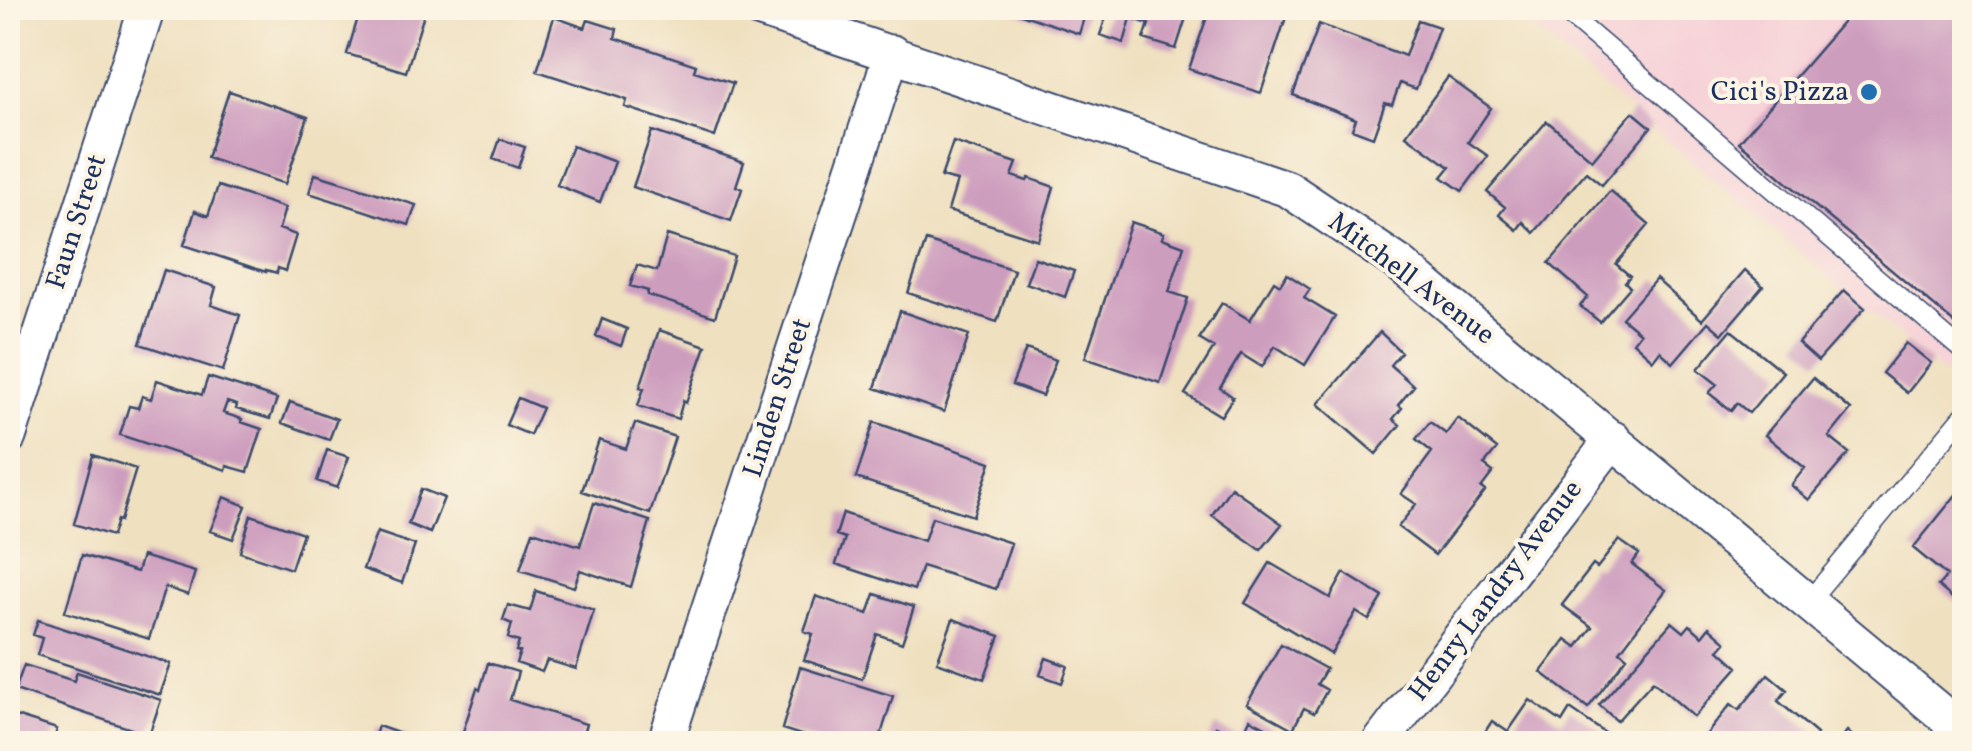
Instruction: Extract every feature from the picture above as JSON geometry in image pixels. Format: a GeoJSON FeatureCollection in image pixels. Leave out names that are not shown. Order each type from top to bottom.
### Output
{"type":"FeatureCollection","features":[{"type":"Feature","properties":{"kind":"street","name":"Faun Street"},"geometry":{"type":"LineString","coordinates":[[8,438],[147,8]]}},
{"type":"Feature","properties":{"kind":"street","name":"Mitchell Avenue"},"geometry":{"type":"LineString","coordinates":[[755,8],[1288,189],[1400,264],[1964,732]]}},
{"type":"Feature","properties":{"kind":"street","name":"Linden Street"},"geometry":{"type":"LineString","coordinates":[[665,744],[892,53]]}},
{"type":"Feature","properties":{"kind":"street","name":"Henry Landry Avenue"},"geometry":{"type":"LineString","coordinates":[[1379,744],[1612,439]]}},
{"type":"Feature","properties":{"kind":"lane"},"geometry":{"type":"LineString","coordinates":[[1561,8],[1964,352]]}},
{"type":"Feature","properties":{"kind":"lane"},"geometry":{"type":"LineString","coordinates":[[1808,602],[1964,415]]}},
{"type":"Feature","properties":{"kind":"shaded area"},"geometry":{"type":"Polygon","coordinates":[[[1509,8],[1964,8],[1964,390],[1509,8]]]}},
{"type":"Feature","properties":{"kind":"building"},"geometry":{"type":"Polygon","coordinates":[[[361,8],[426,8],[406,72],[347,54],[361,8]]]}},
{"type":"Feature","properties":{"kind":"building"},"geometry":{"type":"Polygon","coordinates":[[[1016,8],[1087,8],[1079,34],[1015,12],[1016,8]]]}},
{"type":"Feature","properties":{"kind":"building"},"geometry":{"type":"Polygon","coordinates":[[[1109,8],[1189,8],[1176,49],[1144,39],[1149,24],[1131,18],[1124,43],[1100,35],[1109,8]]]}},
{"type":"Feature","properties":{"kind":"building"},"geometry":{"type":"Polygon","coordinates":[[[1210,8],[1289,8],[1261,93],[1189,69],[1210,8]]]}},
{"type":"Feature","properties":{"kind":"building"},"geometry":{"type":"Polygon","coordinates":[[[1855,8],[1956,8],[1964,15],[1964,331],[1739,142],[1855,8]]]}},
{"type":"Feature","properties":{"kind":"building"},"geometry":{"type":"Polygon","coordinates":[[[554,17],[585,28],[588,20],[617,29],[615,38],[696,65],[694,71],[733,83],[715,137],[625,107],[627,100],[537,71],[554,17]]]}},
{"type":"Feature","properties":{"kind":"building"},"geometry":{"type":"Polygon","coordinates":[[[1418,20],[1439,27],[1416,89],[1400,83],[1392,105],[1385,103],[1373,137],[1352,129],[1356,119],[1293,95],[1319,24],[1405,56],[1418,20]]]}},
{"type":"Feature","properties":{"kind":"building"},"geometry":{"type":"Polygon","coordinates":[[[8,74],[16,77],[8,102],[8,74]]]}},
{"type":"Feature","properties":{"kind":"building"},"geometry":{"type":"Polygon","coordinates":[[[1448,77],[1491,108],[1468,142],[1488,156],[1462,191],[1442,177],[1450,167],[1406,135],[1448,77]]]}},
{"type":"Feature","properties":{"kind":"building"},"geometry":{"type":"Polygon","coordinates":[[[229,91],[308,117],[285,184],[207,158],[229,91]]]}},
{"type":"Feature","properties":{"kind":"building"},"geometry":{"type":"Polygon","coordinates":[[[1633,112],[1651,127],[1602,185],[1586,172],[1534,233],[1523,222],[1517,230],[1499,215],[1505,207],[1487,192],[1547,121],[1592,160],[1633,112]]]}},
{"type":"Feature","properties":{"kind":"building"},"geometry":{"type":"Polygon","coordinates":[[[652,131],[744,162],[736,186],[742,189],[731,221],[633,187],[652,131]]]}},
{"type":"Feature","properties":{"kind":"building"},"geometry":{"type":"Polygon","coordinates":[[[500,139],[525,147],[518,168],[493,159],[500,139]]]}},
{"type":"Feature","properties":{"kind":"building"},"geometry":{"type":"Polygon","coordinates":[[[953,142],[1017,163],[1012,176],[1054,187],[1038,240],[948,211],[957,181],[941,177],[953,142]]]}},
{"type":"Feature","properties":{"kind":"building"},"geometry":{"type":"Polygon","coordinates":[[[572,146],[615,162],[600,202],[557,185],[572,146]]]}},
{"type":"Feature","properties":{"kind":"building"},"geometry":{"type":"Polygon","coordinates":[[[315,174],[416,205],[409,225],[309,193],[315,174]]]}},
{"type":"Feature","properties":{"kind":"building"},"geometry":{"type":"Polygon","coordinates":[[[218,186],[285,208],[279,229],[296,235],[285,271],[278,268],[277,273],[266,272],[184,245],[195,211],[208,216],[218,186]]]}},
{"type":"Feature","properties":{"kind":"building"},"geometry":{"type":"Polygon","coordinates":[[[1610,191],[1649,225],[1616,264],[1630,276],[1625,282],[1630,287],[1600,322],[1580,306],[1588,297],[1549,263],[1610,191]]]}},
{"type":"Feature","properties":{"kind":"building"},"geometry":{"type":"Polygon","coordinates":[[[1131,222],[1164,233],[1162,238],[1184,246],[1169,292],[1188,298],[1160,383],[1085,358],[1131,222]]]}},
{"type":"Feature","properties":{"kind":"building"},"geometry":{"type":"Polygon","coordinates":[[[667,235],[734,256],[715,317],[630,286],[637,265],[657,271],[667,235]]]}},
{"type":"Feature","properties":{"kind":"building"},"geometry":{"type":"Polygon","coordinates":[[[926,241],[1014,270],[997,322],[908,293],[926,241]]]}},
{"type":"Feature","properties":{"kind":"building"},"geometry":{"type":"Polygon","coordinates":[[[1035,258],[1074,271],[1065,297],[1026,283],[1035,258]]]}},
{"type":"Feature","properties":{"kind":"building"},"geometry":{"type":"Polygon","coordinates":[[[164,270],[216,287],[211,305],[240,315],[223,371],[140,344],[164,270]]]}},
{"type":"Feature","properties":{"kind":"building"},"geometry":{"type":"Polygon","coordinates":[[[1745,270],[1763,286],[1722,334],[1708,322],[1673,363],[1660,351],[1653,360],[1633,342],[1640,333],[1622,318],[1656,279],[1702,320],[1745,270]]]}},
{"type":"Feature","properties":{"kind":"building"},"geometry":{"type":"Polygon","coordinates":[[[1287,274],[1310,289],[1304,298],[1335,317],[1305,365],[1275,346],[1262,367],[1241,354],[1220,388],[1233,397],[1221,416],[1185,394],[1214,348],[1199,339],[1222,303],[1250,320],[1274,281],[1280,285],[1287,274]]]}},
{"type":"Feature","properties":{"kind":"building"},"geometry":{"type":"Polygon","coordinates":[[[1844,290],[1865,308],[1818,361],[1798,343],[1844,290]]]}},
{"type":"Feature","properties":{"kind":"building"},"geometry":{"type":"Polygon","coordinates":[[[900,311],[969,335],[944,412],[875,388],[900,311]]]}},
{"type":"Feature","properties":{"kind":"building"},"geometry":{"type":"Polygon","coordinates":[[[602,319],[627,329],[621,346],[596,336],[602,319]]]}},
{"type":"Feature","properties":{"kind":"building"},"geometry":{"type":"Polygon","coordinates":[[[659,330],[706,346],[678,419],[638,406],[644,388],[640,387],[659,330]]]}},
{"type":"Feature","properties":{"kind":"building"},"geometry":{"type":"Polygon","coordinates":[[[1731,330],[1783,372],[1749,413],[1737,403],[1731,411],[1709,393],[1717,384],[1698,369],[1731,330]]]}},
{"type":"Feature","properties":{"kind":"building"},"geometry":{"type":"Polygon","coordinates":[[[1380,332],[1401,352],[1390,365],[1414,386],[1398,405],[1402,408],[1393,419],[1400,425],[1376,454],[1318,404],[1380,332]]]}},
{"type":"Feature","properties":{"kind":"building"},"geometry":{"type":"Polygon","coordinates":[[[1906,343],[1931,363],[1907,393],[1882,373],[1906,343]]]}},
{"type":"Feature","properties":{"kind":"building"},"geometry":{"type":"Polygon","coordinates":[[[1026,349],[1056,360],[1042,396],[1012,385],[1026,349]]]}},
{"type":"Feature","properties":{"kind":"building"},"geometry":{"type":"Polygon","coordinates":[[[208,377],[277,399],[270,419],[236,409],[237,405],[227,402],[223,413],[262,429],[248,472],[227,466],[226,470],[120,435],[129,406],[138,408],[142,396],[151,399],[157,380],[202,395],[208,377]]]}},
{"type":"Feature","properties":{"kind":"building"},"geometry":{"type":"Polygon","coordinates":[[[1813,378],[1851,410],[1829,437],[1849,453],[1809,500],[1791,485],[1805,468],[1765,435],[1813,378]]]}},
{"type":"Feature","properties":{"kind":"building"},"geometry":{"type":"Polygon","coordinates":[[[518,398],[542,408],[530,435],[506,425],[518,398]]]}},
{"type":"Feature","properties":{"kind":"building"},"geometry":{"type":"Polygon","coordinates":[[[290,402],[337,419],[329,440],[282,423],[290,402]]]}},
{"type":"Feature","properties":{"kind":"building"},"geometry":{"type":"Polygon","coordinates":[[[1458,418],[1497,449],[1484,465],[1493,472],[1481,488],[1485,491],[1435,555],[1398,527],[1416,504],[1401,494],[1432,452],[1416,439],[1430,422],[1446,434],[1458,418]]]}},
{"type":"Feature","properties":{"kind":"building"},"geometry":{"type":"Polygon","coordinates":[[[874,422],[991,462],[973,516],[856,478],[874,422]]]}},
{"type":"Feature","properties":{"kind":"building"},"geometry":{"type":"Polygon","coordinates":[[[635,423],[675,437],[650,514],[582,491],[599,440],[626,449],[635,423]]]}},
{"type":"Feature","properties":{"kind":"building"},"geometry":{"type":"Polygon","coordinates":[[[327,450],[349,457],[337,488],[317,481],[327,450]]]}},
{"type":"Feature","properties":{"kind":"building"},"geometry":{"type":"Polygon","coordinates":[[[93,455],[136,469],[112,536],[74,524],[93,455]]]}},
{"type":"Feature","properties":{"kind":"building"},"geometry":{"type":"Polygon","coordinates":[[[1964,485],[1964,595],[1958,603],[1938,586],[1947,576],[1913,548],[1964,485]]]}},
{"type":"Feature","properties":{"kind":"building"},"geometry":{"type":"Polygon","coordinates":[[[1231,487],[1282,524],[1261,550],[1212,515],[1231,487]]]}},
{"type":"Feature","properties":{"kind":"building"},"geometry":{"type":"Polygon","coordinates":[[[421,489],[444,498],[430,533],[408,524],[421,489]]]}},
{"type":"Feature","properties":{"kind":"building"},"geometry":{"type":"Polygon","coordinates":[[[224,497],[246,506],[233,539],[210,531],[224,497]]]}},
{"type":"Feature","properties":{"kind":"building"},"geometry":{"type":"Polygon","coordinates":[[[594,503],[650,521],[631,587],[580,570],[574,587],[520,570],[533,531],[580,546],[594,503]]]}},
{"type":"Feature","properties":{"kind":"building"},"geometry":{"type":"Polygon","coordinates":[[[843,513],[924,541],[932,517],[1011,543],[996,589],[922,566],[914,590],[836,564],[845,538],[836,535],[843,513]]]}},
{"type":"Feature","properties":{"kind":"building"},"geometry":{"type":"Polygon","coordinates":[[[251,515],[303,533],[291,569],[240,552],[251,515]]]}},
{"type":"Feature","properties":{"kind":"building"},"geometry":{"type":"Polygon","coordinates":[[[377,532],[415,545],[402,583],[363,569],[377,532]]]}},
{"type":"Feature","properties":{"kind":"building"},"geometry":{"type":"Polygon","coordinates":[[[1619,540],[1639,554],[1632,564],[1666,590],[1620,651],[1627,657],[1588,708],[1541,672],[1566,639],[1577,647],[1592,627],[1562,605],[1593,565],[1597,568],[1619,540]]]}},
{"type":"Feature","properties":{"kind":"building"},"geometry":{"type":"Polygon","coordinates":[[[82,555],[137,572],[142,556],[195,572],[188,595],[165,587],[149,639],[65,612],[82,555]]]}},
{"type":"Feature","properties":{"kind":"building"},"geometry":{"type":"Polygon","coordinates":[[[1270,563],[1330,598],[1344,573],[1383,597],[1369,620],[1356,612],[1331,654],[1245,603],[1270,563]]]}},
{"type":"Feature","properties":{"kind":"building"},"geometry":{"type":"Polygon","coordinates":[[[536,591],[594,610],[576,669],[547,660],[542,672],[516,663],[519,642],[508,638],[512,624],[503,620],[508,605],[530,611],[536,591]]]}},
{"type":"Feature","properties":{"kind":"building"},"geometry":{"type":"Polygon","coordinates":[[[875,594],[914,607],[902,643],[877,634],[862,679],[804,660],[813,634],[804,631],[816,596],[868,614],[875,594]]]}},
{"type":"Feature","properties":{"kind":"building"},"geometry":{"type":"Polygon","coordinates":[[[953,619],[1000,636],[984,679],[937,662],[953,619]]]}},
{"type":"Feature","properties":{"kind":"building"},"geometry":{"type":"Polygon","coordinates":[[[38,620],[171,664],[160,695],[37,655],[42,638],[33,635],[38,620]]]}},
{"type":"Feature","properties":{"kind":"building"},"geometry":{"type":"Polygon","coordinates":[[[1672,622],[1684,632],[1690,625],[1702,636],[1709,627],[1726,642],[1719,650],[1738,667],[1694,717],[1653,681],[1617,721],[1599,705],[1672,622]]]}},
{"type":"Feature","properties":{"kind":"building"},"geometry":{"type":"Polygon","coordinates":[[[1281,644],[1326,669],[1317,684],[1327,690],[1314,713],[1304,708],[1293,729],[1247,704],[1281,644]]]}},
{"type":"Feature","properties":{"kind":"building"},"geometry":{"type":"Polygon","coordinates":[[[1046,658],[1068,666],[1062,683],[1040,675],[1046,658]]]}},
{"type":"Feature","properties":{"kind":"building"},"geometry":{"type":"Polygon","coordinates":[[[488,663],[518,672],[510,700],[586,724],[580,744],[459,744],[488,663]]]}},
{"type":"Feature","properties":{"kind":"building"},"geometry":{"type":"Polygon","coordinates":[[[24,665],[74,681],[77,672],[161,700],[149,735],[15,690],[24,665]]]}},
{"type":"Feature","properties":{"kind":"building"},"geometry":{"type":"Polygon","coordinates":[[[800,667],[893,696],[878,744],[829,744],[782,729],[800,667]]]}},
{"type":"Feature","properties":{"kind":"building"},"geometry":{"type":"Polygon","coordinates":[[[1768,674],[1787,690],[1778,701],[1817,734],[1809,744],[1705,744],[1710,738],[1706,735],[1731,704],[1739,710],[1768,674]]]}},
{"type":"Feature","properties":{"kind":"building"},"geometry":{"type":"Polygon","coordinates":[[[1530,700],[1562,722],[1570,709],[1605,733],[1599,744],[1477,744],[1492,721],[1508,732],[1530,700]]]}},
{"type":"Feature","properties":{"kind":"building"},"geometry":{"type":"Polygon","coordinates":[[[9,714],[57,729],[53,744],[8,744],[9,714]]]}},
{"type":"Feature","properties":{"kind":"building"},"geometry":{"type":"Polygon","coordinates":[[[1250,719],[1299,744],[1207,744],[1216,726],[1241,738],[1250,719]]]}},
{"type":"Feature","properties":{"kind":"building"},"geometry":{"type":"Polygon","coordinates":[[[378,726],[426,743],[426,744],[372,744],[378,726]]]}},
{"type":"Feature","properties":{"kind":"building"},"geometry":{"type":"Polygon","coordinates":[[[1847,731],[1861,744],[1837,744],[1847,731]]]}},
{"type":"Feature","properties":{"kind":"place","name":"Cici's Pizza"},"geometry":{"type":"Point","coordinates":[1869,92]}}]}
